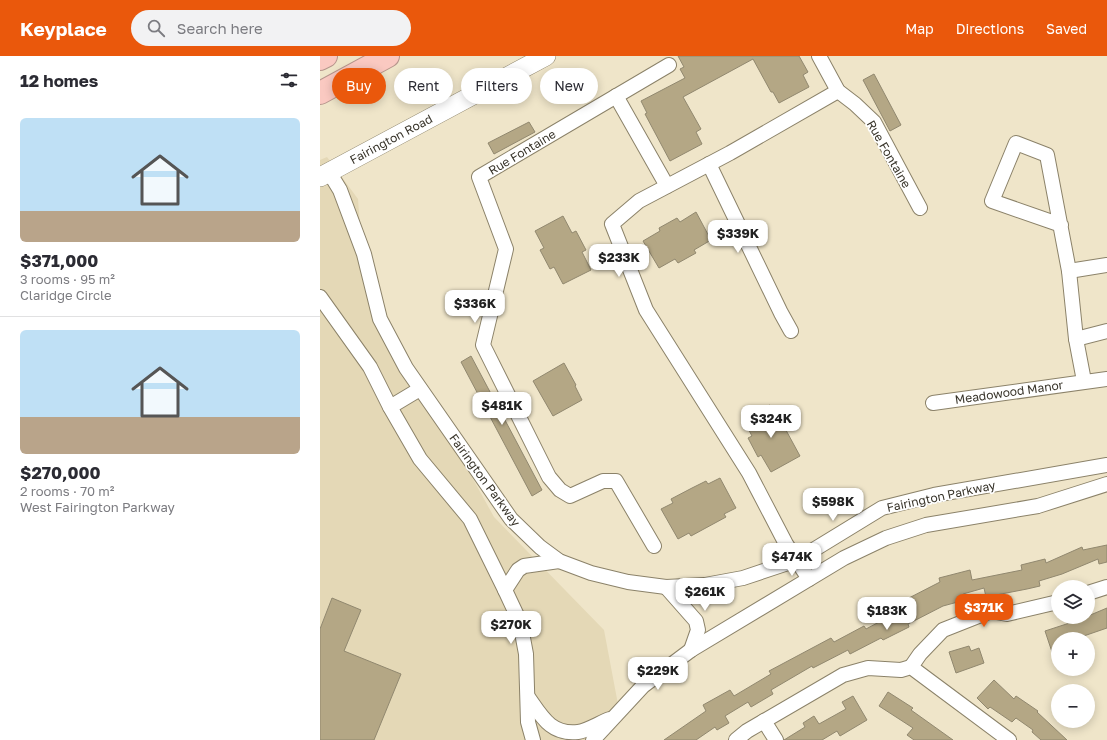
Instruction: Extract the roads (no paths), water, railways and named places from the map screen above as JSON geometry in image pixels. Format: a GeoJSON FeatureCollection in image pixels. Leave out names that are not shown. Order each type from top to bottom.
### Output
{"type":"FeatureCollection","features":[{"type":"Feature","properties":{"kind":"highway"},"geometry":{"type":"LineString","coordinates":[[320,59],[326,56]]}},
{"type":"Feature","properties":{"kind":"highway"},"geometry":{"type":"LineString","coordinates":[[320,93],[388,56]]}},
{"type":"Feature","properties":{"kind":"street","name":"Fairington Road"},"geometry":{"type":"LineString","coordinates":[[324,174],[546,56]]}},
{"type":"Feature","properties":{"kind":"street"},"geometry":{"type":"LineString","coordinates":[[809,579],[786,544],[749,473],[646,310],[612,224],[639,201],[709,164],[838,91],[819,56]]}},
{"type":"Feature","properties":{"kind":"street"},"geometry":{"type":"LineString","coordinates":[[667,186],[616,96],[669,65]]}},
{"type":"Feature","properties":{"kind":"street","name":"Rue Fontaine"},"geometry":{"type":"LineString","coordinates":[[838,91],[855,104],[874,122],[920,208]]}},
{"type":"Feature","properties":{"kind":"street","name":"Rue Fontaine"},"geometry":{"type":"LineString","coordinates":[[616,96],[479,178],[506,249],[483,345],[549,477],[560,490],[570,496],[603,481],[616,481],[654,546]]}},
{"type":"Feature","properties":{"kind":"street"},"geometry":{"type":"LineString","coordinates":[[1061,225],[992,201],[1016,143],[1047,155],[1061,225],[1069,271],[1076,339],[1084,381]]}},
{"type":"Feature","properties":{"kind":"street"},"geometry":{"type":"LineString","coordinates":[[709,164],[791,331]]}},
{"type":"Feature","properties":{"kind":"street","name":"Fairington Parkway"},"geometry":{"type":"LineString","coordinates":[[324,174],[340,190],[364,254],[380,319],[406,368],[420,389],[511,519],[540,548],[559,561],[591,573],[628,582],[666,587],[706,585],[743,578],[797,560],[882,508],[934,495],[1107,465]]}},
{"type":"Feature","properties":{"kind":"street"},"geometry":{"type":"LineString","coordinates":[[1069,271],[1107,265]]}},
{"type":"Feature","properties":{"kind":"street"},"geometry":{"type":"LineString","coordinates":[[320,297],[370,367],[420,459],[470,519],[505,590],[520,622],[526,654],[528,722],[533,740]]}},
{"type":"Feature","properties":{"kind":"street"},"geometry":{"type":"LineString","coordinates":[[1076,339],[1107,331]]}},
{"type":"Feature","properties":{"kind":"street","name":"Meadowood Manor"},"geometry":{"type":"LineString","coordinates":[[933,403],[1107,379]]}},
{"type":"Feature","properties":{"kind":"street"},"geometry":{"type":"LineString","coordinates":[[390,406],[420,389]]}},
{"type":"Feature","properties":{"kind":"street"},"geometry":{"type":"LineString","coordinates":[[593,740],[643,686],[692,650],[844,558],[886,538],[926,525],[1038,506],[1107,484]]}},
{"type":"Feature","properties":{"kind":"street"},"geometry":{"type":"LineString","coordinates":[[505,590],[518,570],[524,566],[559,561]]}},
{"type":"Feature","properties":{"kind":"street"},"geometry":{"type":"LineString","coordinates":[[666,587],[696,621],[698,630],[692,650]]}},
{"type":"Feature","properties":{"kind":"street"},"geometry":{"type":"LineString","coordinates":[[1095,591],[1107,587]]}},
{"type":"Feature","properties":{"kind":"street"},"geometry":{"type":"LineString","coordinates":[[736,740],[747,731],[842,675],[868,668],[901,670],[911,667],[920,654],[943,630],[991,611],[1006,614],[1051,604]]}},
{"type":"Feature","properties":{"kind":"street"},"geometry":{"type":"LineString","coordinates":[[911,667],[1009,740]]}},
{"type":"Feature","properties":{"kind":"street"},"geometry":{"type":"LineString","coordinates":[[528,697],[550,726],[563,731],[579,732],[613,718]]}},
{"type":"Feature","properties":{"kind":"street"},"geometry":{"type":"LineString","coordinates":[[764,721],[776,740]]}}]}
